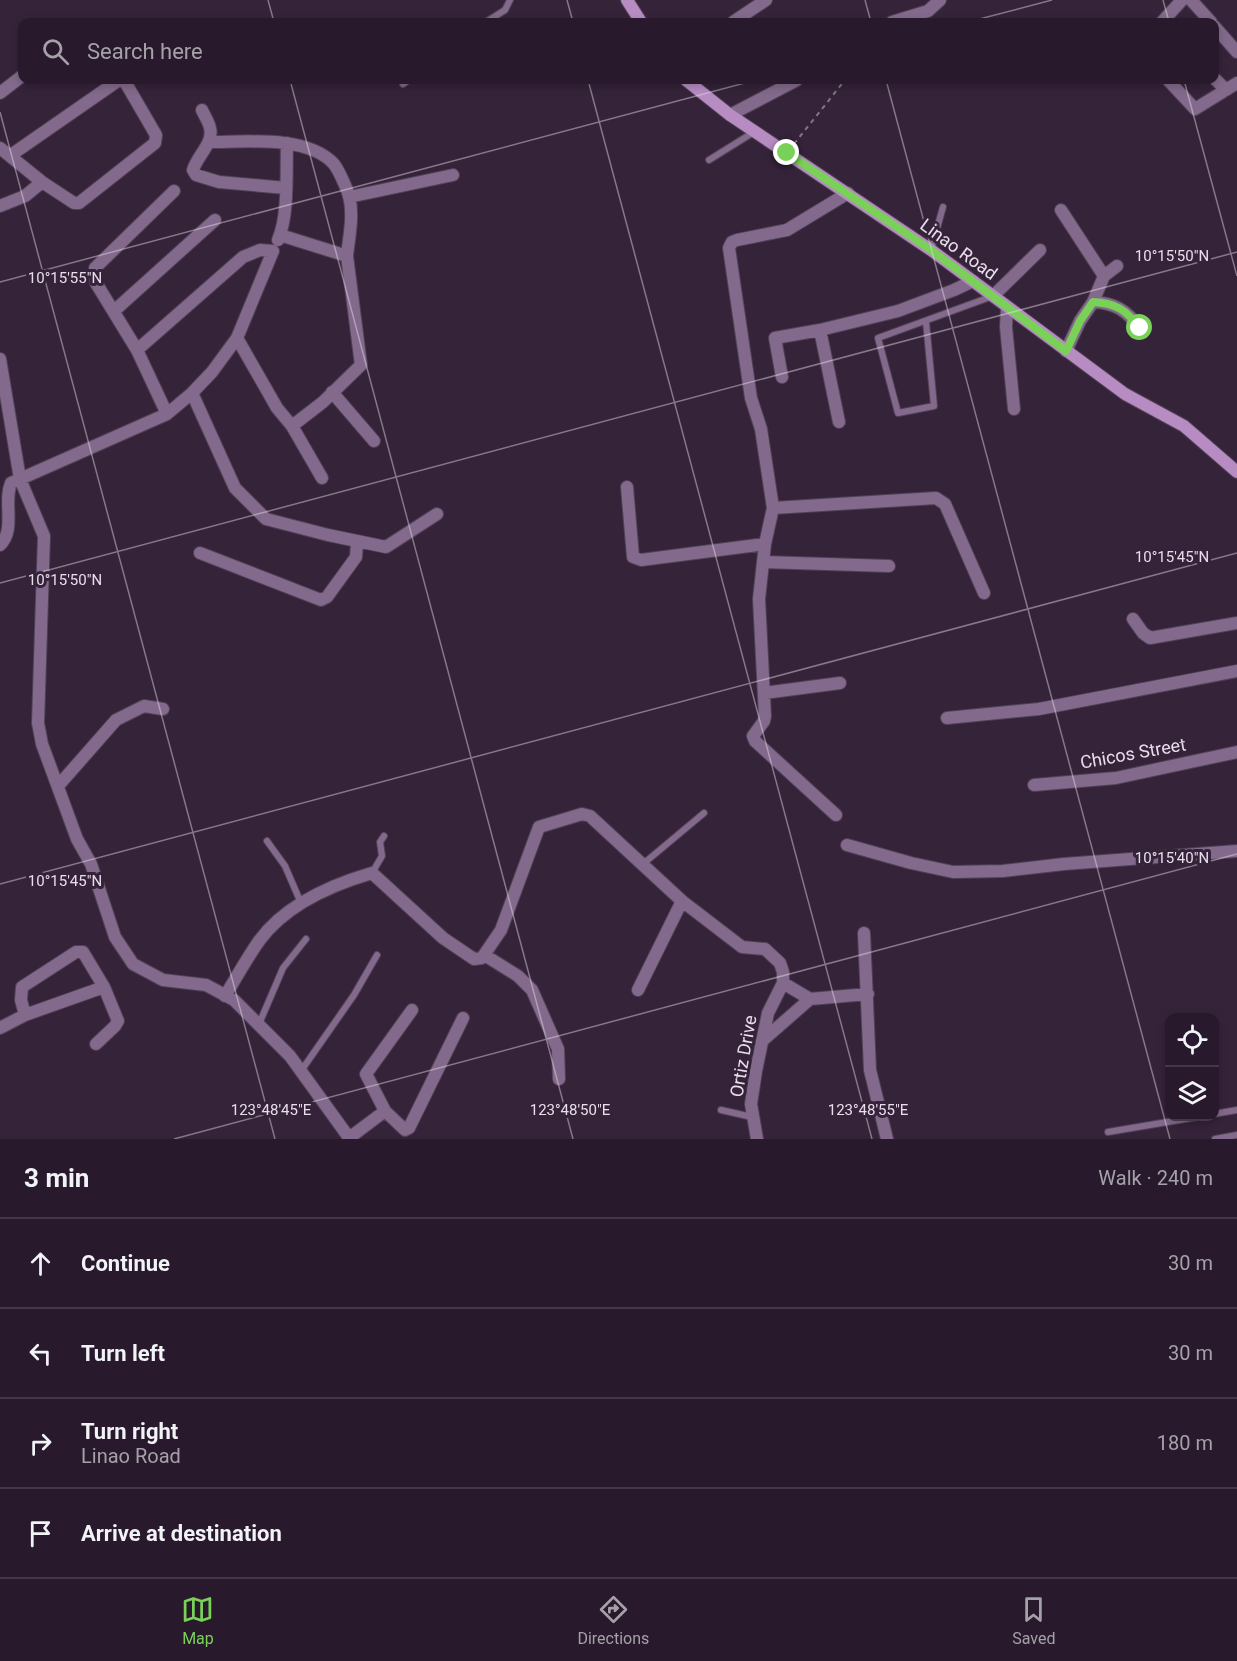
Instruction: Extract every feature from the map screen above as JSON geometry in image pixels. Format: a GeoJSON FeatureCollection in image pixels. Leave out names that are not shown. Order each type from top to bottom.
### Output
{"type":"FeatureCollection","features":[{"type":"Feature","properties":{"kind":"street"},"geometry":{"type":"LineString","coordinates":[[627,0],[638,18]]}},
{"type":"Feature","properties":{"kind":"street"},"geometry":{"type":"LineString","coordinates":[[739,18],[766,0]]}},
{"type":"Feature","properties":{"kind":"street"},"geometry":{"type":"LineString","coordinates":[[918,0],[928,11]]}},
{"type":"Feature","properties":{"kind":"street"},"geometry":{"type":"LineString","coordinates":[[908,18],[928,11],[940,0]]}},
{"type":"Feature","properties":{"kind":"street"},"geometry":{"type":"LineString","coordinates":[[1166,18],[1182,0]]}},
{"type":"Feature","properties":{"kind":"street"},"geometry":{"type":"LineString","coordinates":[[1191,0],[1207,18]]}},
{"type":"Feature","properties":{"kind":"street"},"geometry":{"type":"LineString","coordinates":[[1219,31],[1237,52]]}},
{"type":"Feature","properties":{"kind":"street"},"geometry":{"type":"LineString","coordinates":[[0,93],[18,79]]}},
{"type":"Feature","properties":{"kind":"street"},"geometry":{"type":"LineString","coordinates":[[1219,82],[1226,90]]}},
{"type":"Feature","properties":{"kind":"street"},"geometry":{"type":"LineString","coordinates":[[1172,84],[1195,110],[1237,83]]}},
{"type":"Feature","properties":{"kind":"street"},"geometry":{"type":"LineString","coordinates":[[11,155],[113,84]]}},
{"type":"Feature","properties":{"kind":"street"},"geometry":{"type":"LineString","coordinates":[[0,148],[42,182],[74,203],[79,203],[155,143],[156,135],[126,84]]}},
{"type":"Feature","properties":{"kind":"street","name":"Linao Road"},"geometry":{"type":"LineString","coordinates":[[691,84],[730,115],[931,250],[1125,394],[1184,426],[1237,472]]}},
{"type":"Feature","properties":{"kind":"street"},"geometry":{"type":"LineString","coordinates":[[730,115],[788,84]]}},
{"type":"Feature","properties":{"kind":"street"},"geometry":{"type":"LineString","coordinates":[[202,110],[211,130],[209,142],[195,163],[193,170],[196,175],[219,182],[286,188]]}},
{"type":"Feature","properties":{"kind":"street"},"geometry":{"type":"LineString","coordinates":[[209,142],[287,143],[312,148],[334,164],[349,197],[351,219],[346,256],[361,365],[292,426]]}},
{"type":"Feature","properties":{"kind":"street"},"geometry":{"type":"LineString","coordinates":[[0,544],[8,534],[11,483],[167,414],[192,393],[237,338],[280,235],[286,188],[287,143]]}},
{"type":"Feature","properties":{"kind":"street"},"geometry":{"type":"LineString","coordinates":[[349,197],[453,175]]}},
{"type":"Feature","properties":{"kind":"street"},"geometry":{"type":"LineString","coordinates":[[0,206],[25,196],[42,182]]}},
{"type":"Feature","properties":{"kind":"street"},"geometry":{"type":"LineString","coordinates":[[167,414],[137,350],[96,283],[95,268],[174,191]]}},
{"type":"Feature","properties":{"kind":"street"},"geometry":{"type":"LineString","coordinates":[[836,815],[755,741],[754,733],[764,721],[759,599],[765,544],[773,508],[761,429],[751,398],[729,248],[732,242],[737,240],[787,230],[848,193]]}},
{"type":"Feature","properties":{"kind":"street"},"geometry":{"type":"LineString","coordinates":[[1061,210],[1104,276]]}},
{"type":"Feature","properties":{"kind":"street"},"geometry":{"type":"LineString","coordinates":[[114,311],[215,220]]}},
{"type":"Feature","properties":{"kind":"street"},"geometry":{"type":"LineString","coordinates":[[280,235],[346,256]]}},
{"type":"Feature","properties":{"kind":"street"},"geometry":{"type":"LineString","coordinates":[[137,350],[243,257],[260,250],[273,250]]}},
{"type":"Feature","properties":{"kind":"street"},"geometry":{"type":"LineString","coordinates":[[993,296],[1040,250]]}},
{"type":"Feature","properties":{"kind":"street"},"geometry":{"type":"LineString","coordinates":[[1066,351],[1080,321],[1093,302],[1104,276],[1117,266]]}},
{"type":"Feature","properties":{"kind":"street"},"geometry":{"type":"LineString","coordinates":[[782,377],[775,338],[898,311],[973,281]]}},
{"type":"Feature","properties":{"kind":"street"},"geometry":{"type":"LineString","coordinates":[[1093,302],[1118,306],[1140,328]]}},
{"type":"Feature","properties":{"kind":"street"},"geometry":{"type":"LineString","coordinates":[[1007,308],[1006,327],[1014,409]]}},
{"type":"Feature","properties":{"kind":"street"},"geometry":{"type":"LineString","coordinates":[[819,330],[839,423]]}},
{"type":"Feature","properties":{"kind":"street"},"geometry":{"type":"LineString","coordinates":[[237,338],[277,408],[292,426],[322,478]]}},
{"type":"Feature","properties":{"kind":"street"},"geometry":{"type":"LineString","coordinates":[[0,359],[20,479],[44,536],[38,723],[42,744],[77,839],[91,864],[115,936],[133,963],[164,980],[206,985],[234,1000],[290,1056],[350,1138],[385,1111]]}},
{"type":"Feature","properties":{"kind":"street"},"geometry":{"type":"LineString","coordinates":[[192,393],[235,488],[266,519],[357,541],[388,546],[437,514]]}},
{"type":"Feature","properties":{"kind":"street"},"geometry":{"type":"LineString","coordinates":[[332,393],[374,441]]}},
{"type":"Feature","properties":{"kind":"street"},"geometry":{"type":"LineString","coordinates":[[627,487],[635,559],[765,544]]}},
{"type":"Feature","properties":{"kind":"street"},"geometry":{"type":"LineString","coordinates":[[773,508],[936,498],[941,500],[945,504],[984,593]]}},
{"type":"Feature","properties":{"kind":"street"},"geometry":{"type":"LineString","coordinates":[[200,553],[321,600],[327,597],[356,557],[357,541]]}},
{"type":"Feature","properties":{"kind":"street"},"geometry":{"type":"LineString","coordinates":[[763,562],[889,566]]}},
{"type":"Feature","properties":{"kind":"street"},"geometry":{"type":"LineString","coordinates":[[1133,620],[1150,638],[1237,623]]}},
{"type":"Feature","properties":{"kind":"street"},"geometry":{"type":"LineString","coordinates":[[946,718],[1039,709],[1237,672]]}},
{"type":"Feature","properties":{"kind":"street"},"geometry":{"type":"LineString","coordinates":[[764,693],[840,683]]}},
{"type":"Feature","properties":{"kind":"street"},"geometry":{"type":"LineString","coordinates":[[58,786],[116,720],[144,706],[163,708]]}},
{"type":"Feature","properties":{"kind":"street","name":"Chicos Street"},"geometry":{"type":"LineString","coordinates":[[1034,785],[1116,778],[1237,752]]}},
{"type":"Feature","properties":{"kind":"street"},"geometry":{"type":"LineString","coordinates":[[225,996],[260,939],[275,923],[302,903],[348,880],[372,873],[443,938],[474,959],[486,956],[501,930],[538,827],[588,814],[682,902],[742,946],[765,950],[774,956],[783,972],[781,986],[787,1018]]}},
{"type":"Feature","properties":{"kind":"street"},"geometry":{"type":"LineString","coordinates":[[847,845],[953,872],[1003,871],[1237,851]]}},
{"type":"Feature","properties":{"kind":"street"},"geometry":{"type":"LineString","coordinates":[[638,990],[682,902]]}},
{"type":"Feature","properties":{"kind":"street"},"geometry":{"type":"LineString","coordinates":[[864,933],[870,1070],[887,1139]]}},
{"type":"Feature","properties":{"kind":"street"},"geometry":{"type":"LineString","coordinates":[[26,1015],[21,1000],[22,987],[76,952],[85,953],[104,987],[118,1021],[96,1044]]}},
{"type":"Feature","properties":{"kind":"street"},"geometry":{"type":"LineString","coordinates":[[486,956],[518,976],[531,990],[558,1049],[559,1079]]}},
{"type":"Feature","properties":{"kind":"street"},"geometry":{"type":"LineString","coordinates":[[781,986],[810,999],[868,994]]}},
{"type":"Feature","properties":{"kind":"street","name":"Ortiz Drive"},"geometry":{"type":"LineString","coordinates":[[757,1139],[751,1104],[756,1071],[768,1013],[781,986]]}},
{"type":"Feature","properties":{"kind":"street"},"geometry":{"type":"LineString","coordinates":[[0,1028],[26,1015],[104,987]]}},
{"type":"Feature","properties":{"kind":"street"},"geometry":{"type":"LineString","coordinates":[[762,1041],[810,999]]}},
{"type":"Feature","properties":{"kind":"street"},"geometry":{"type":"LineString","coordinates":[[412,1010],[366,1074],[385,1111],[405,1130],[409,1128],[463,1018]]}},
{"type":"Feature","properties":{"kind":"lane"},"geometry":{"type":"LineString","coordinates":[[492,18],[505,10],[510,0]]}},
{"type":"Feature","properties":{"kind":"lane"},"geometry":{"type":"LineString","coordinates":[[709,160],[755,131]]}},
{"type":"Feature","properties":{"kind":"lane"},"geometry":{"type":"LineString","coordinates":[[931,250],[943,207]]}},
{"type":"Feature","properties":{"kind":"lane"},"geometry":{"type":"LineString","coordinates":[[926,322],[934,406],[898,413],[878,338],[993,296]]}},
{"type":"Feature","properties":{"kind":"lane"},"geometry":{"type":"LineString","coordinates":[[642,864],[704,813]]}},
{"type":"Feature","properties":{"kind":"lane"},"geometry":{"type":"LineString","coordinates":[[372,873],[382,856],[380,842],[384,836]]}},
{"type":"Feature","properties":{"kind":"lane"},"geometry":{"type":"LineString","coordinates":[[267,841],[285,866],[302,903]]}},
{"type":"Feature","properties":{"kind":"lane"},"geometry":{"type":"LineString","coordinates":[[259,1024],[283,968],[306,939]]}},
{"type":"Feature","properties":{"kind":"lane"},"geometry":{"type":"LineString","coordinates":[[301,1071],[354,994],[377,955]]}},
{"type":"Feature","properties":{"kind":"lane"},"geometry":{"type":"LineString","coordinates":[[721,1110],[753,1117]]}},
{"type":"Feature","properties":{"kind":"lane"},"geometry":{"type":"LineString","coordinates":[[1219,1113],[1237,1110]]}},
{"type":"Feature","properties":{"kind":"lane"},"geometry":{"type":"LineString","coordinates":[[1108,1132],[1173,1121]]}},
{"type":"Feature","properties":{"kind":"lane"},"geometry":{"type":"LineString","coordinates":[[1215,1139],[1237,1135]]}},
{"type":"Feature","properties":{"kind":"path"},"geometry":{"type":"LineString","coordinates":[[787,153],[841,84]]}},
{"type":"Feature","properties":{"kind":"route"},"geometry":{"type":"LineString","coordinates":[[787,153],[931,250],[1066,351],[1080,321],[1093,302],[1118,306],[1140,328]]}}]}
